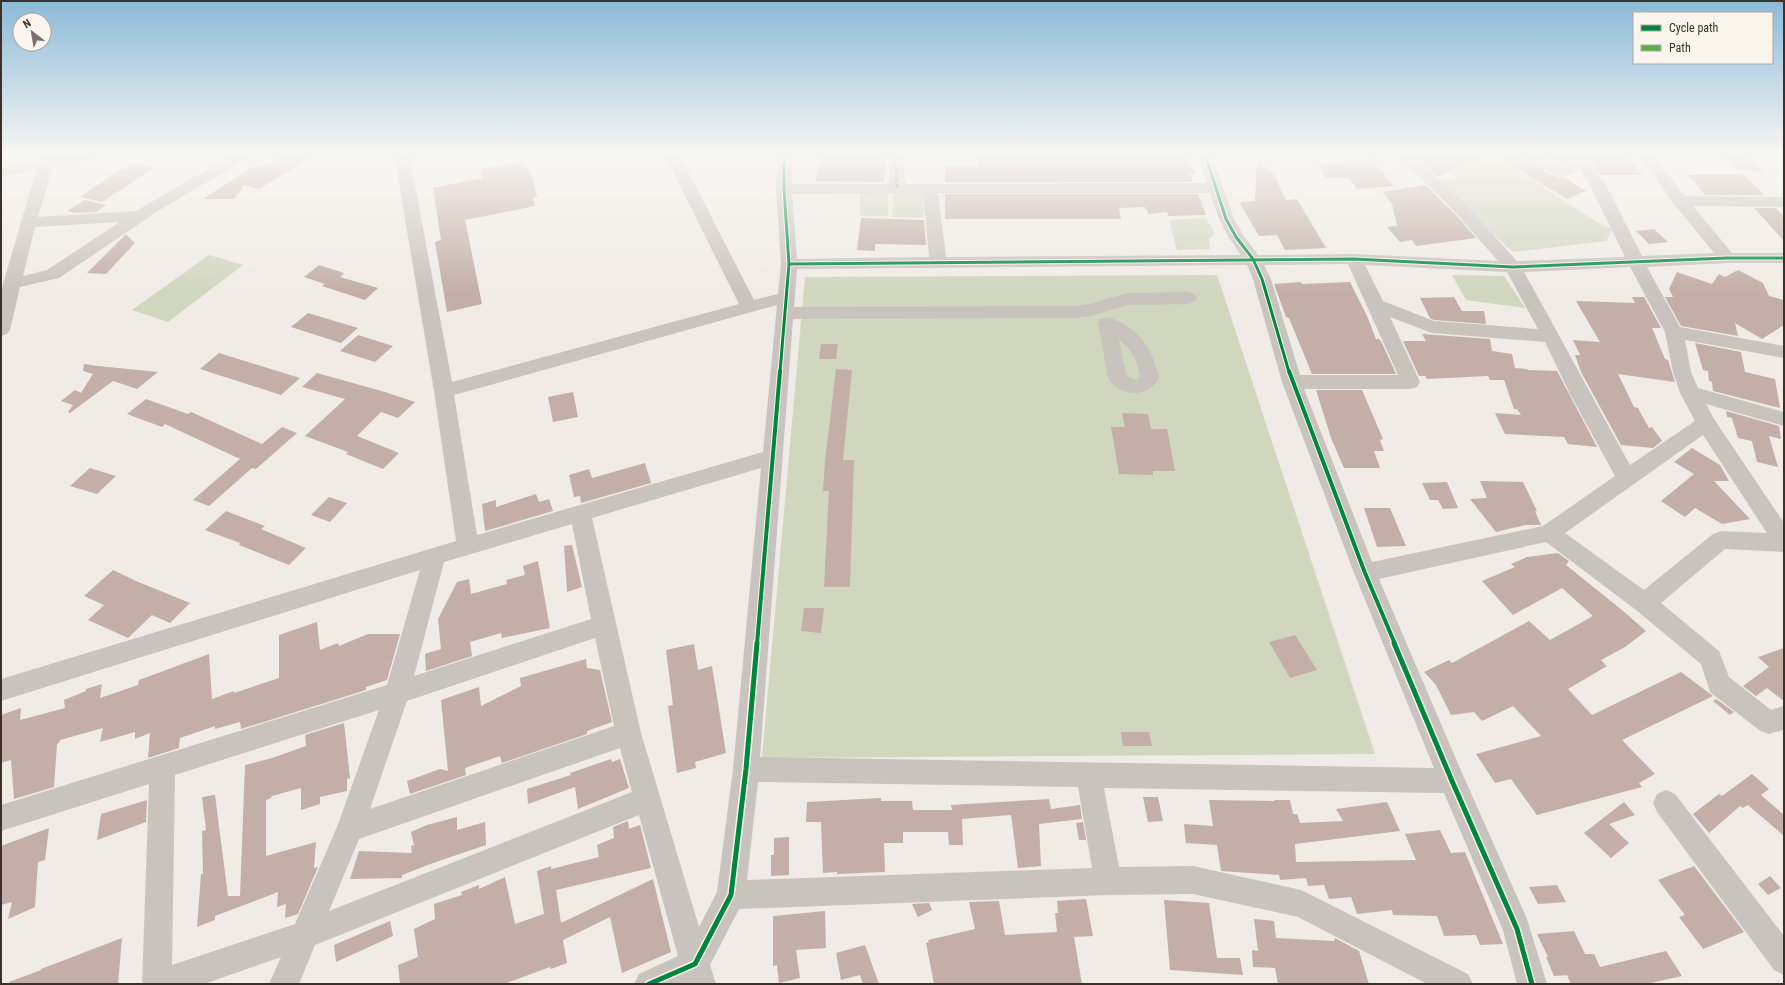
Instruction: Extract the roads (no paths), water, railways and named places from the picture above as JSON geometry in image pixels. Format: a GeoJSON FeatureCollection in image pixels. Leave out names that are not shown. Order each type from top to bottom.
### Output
{"type":"FeatureCollection","features":[{"type":"Feature","properties":{"kind":"street"},"geometry":{"type":"LineString","coordinates":[[1,330],[28,223],[32,200]]}},
{"type":"Feature","properties":{"kind":"street"},"geometry":{"type":"LineString","coordinates":[[12,284],[53,274],[141,215],[166,200]]}},
{"type":"Feature","properties":{"kind":"street"},"geometry":{"type":"LineString","coordinates":[[409,200],[444,391],[468,546]]}},
{"type":"Feature","properties":{"kind":"street"},"geometry":{"type":"LineString","coordinates":[[694,200],[749,307]]}},
{"type":"Feature","properties":{"kind":"street"},"geometry":{"type":"LineString","coordinates":[[698,974],[731,895],[746,769],[789,264],[785,200]]}},
{"type":"Feature","properties":{"kind":"street"},"geometry":{"type":"LineString","coordinates":[[931,200],[938,263]]}},
{"type":"Feature","properties":{"kind":"street"},"geometry":{"type":"LineString","coordinates":[[1220,200],[1231,228],[1253,259],[1262,279],[1292,382],[1365,573],[1452,781],[1517,929],[1532,984]]}},
{"type":"Feature","properties":{"kind":"street"},"geometry":{"type":"LineString","coordinates":[[1452,200],[1513,267],[1551,336],[1580,394],[1627,478]]}},
{"type":"Feature","properties":{"kind":"street"},"geometry":{"type":"LineString","coordinates":[[1605,200],[1636,262],[1674,332],[1682,372],[1690,394],[1706,423],[1784,542]]}},
{"type":"Feature","properties":{"kind":"street"},"geometry":{"type":"LineString","coordinates":[[1680,201],[1784,202]]}},
{"type":"Feature","properties":{"kind":"street"},"geometry":{"type":"LineString","coordinates":[[1680,201],[1727,258]]}},
{"type":"Feature","properties":{"kind":"street"},"geometry":{"type":"LineString","coordinates":[[28,223],[141,215]]}},
{"type":"Feature","properties":{"kind":"street"},"geometry":{"type":"LineString","coordinates":[[789,264],[1354,259],[1513,267],[1727,258],[1784,258]]}},
{"type":"Feature","properties":{"kind":"street"},"geometry":{"type":"LineString","coordinates":[[1292,382],[1410,382],[1354,259]]}},
{"type":"Feature","properties":{"kind":"street"},"geometry":{"type":"LineString","coordinates":[[444,391],[749,307],[785,305],[1075,312],[1102,316],[1127,299],[1188,298]]}},
{"type":"Feature","properties":{"kind":"street"},"geometry":{"type":"LineString","coordinates":[[1376,305],[1432,327],[1551,336]]}},
{"type":"Feature","properties":{"kind":"street"},"geometry":{"type":"LineString","coordinates":[[1674,332],[1784,352]]}},
{"type":"Feature","properties":{"kind":"street"},"geometry":{"type":"LineString","coordinates":[[1690,394],[1784,419]]}},
{"type":"Feature","properties":{"kind":"street"},"geometry":{"type":"LineString","coordinates":[[1365,573],[1549,533],[1706,423]]}},
{"type":"Feature","properties":{"kind":"street"},"geometry":{"type":"LineString","coordinates":[[1,690],[468,546],[772,457]]}},
{"type":"Feature","properties":{"kind":"street"},"geometry":{"type":"LineString","coordinates":[[580,513],[628,733],[698,974]]}},
{"type":"Feature","properties":{"kind":"street"},"geometry":{"type":"LineString","coordinates":[[1549,533],[1644,603],[1711,658],[1719,684],[1768,722],[1784,718]]}},
{"type":"Feature","properties":{"kind":"street"},"geometry":{"type":"LineString","coordinates":[[1644,603],[1721,540],[1784,542]]}},
{"type":"Feature","properties":{"kind":"street"},"geometry":{"type":"LineString","coordinates":[[284,984],[350,829],[396,693],[435,556]]}},
{"type":"Feature","properties":{"kind":"street"},"geometry":{"type":"LineString","coordinates":[[1,818],[396,693],[604,625]]}},
{"type":"Feature","properties":{"kind":"street"},"geometry":{"type":"LineString","coordinates":[[350,829],[628,733]]}},
{"type":"Feature","properties":{"kind":"street"},"geometry":{"type":"LineString","coordinates":[[157,984],[162,766]]}},
{"type":"Feature","properties":{"kind":"street"},"geometry":{"type":"LineString","coordinates":[[746,769],[1452,781]]}},
{"type":"Feature","properties":{"kind":"street"},"geometry":{"type":"LineString","coordinates":[[1089,775],[1108,881]]}},
{"type":"Feature","properties":{"kind":"street"},"geometry":{"type":"LineString","coordinates":[[161,984],[304,935],[647,799]]}},
{"type":"Feature","properties":{"kind":"street"},"geometry":{"type":"LineString","coordinates":[[1666,803],[1784,960]]}},
{"type":"Feature","properties":{"kind":"street"},"geometry":{"type":"LineString","coordinates":[[731,895],[1108,881],[1193,880],[1301,904],[1458,984]]}},
{"type":"Feature","properties":{"kind":"street"},"geometry":{"type":"LineString","coordinates":[[649,984],[698,974]]}}]}
